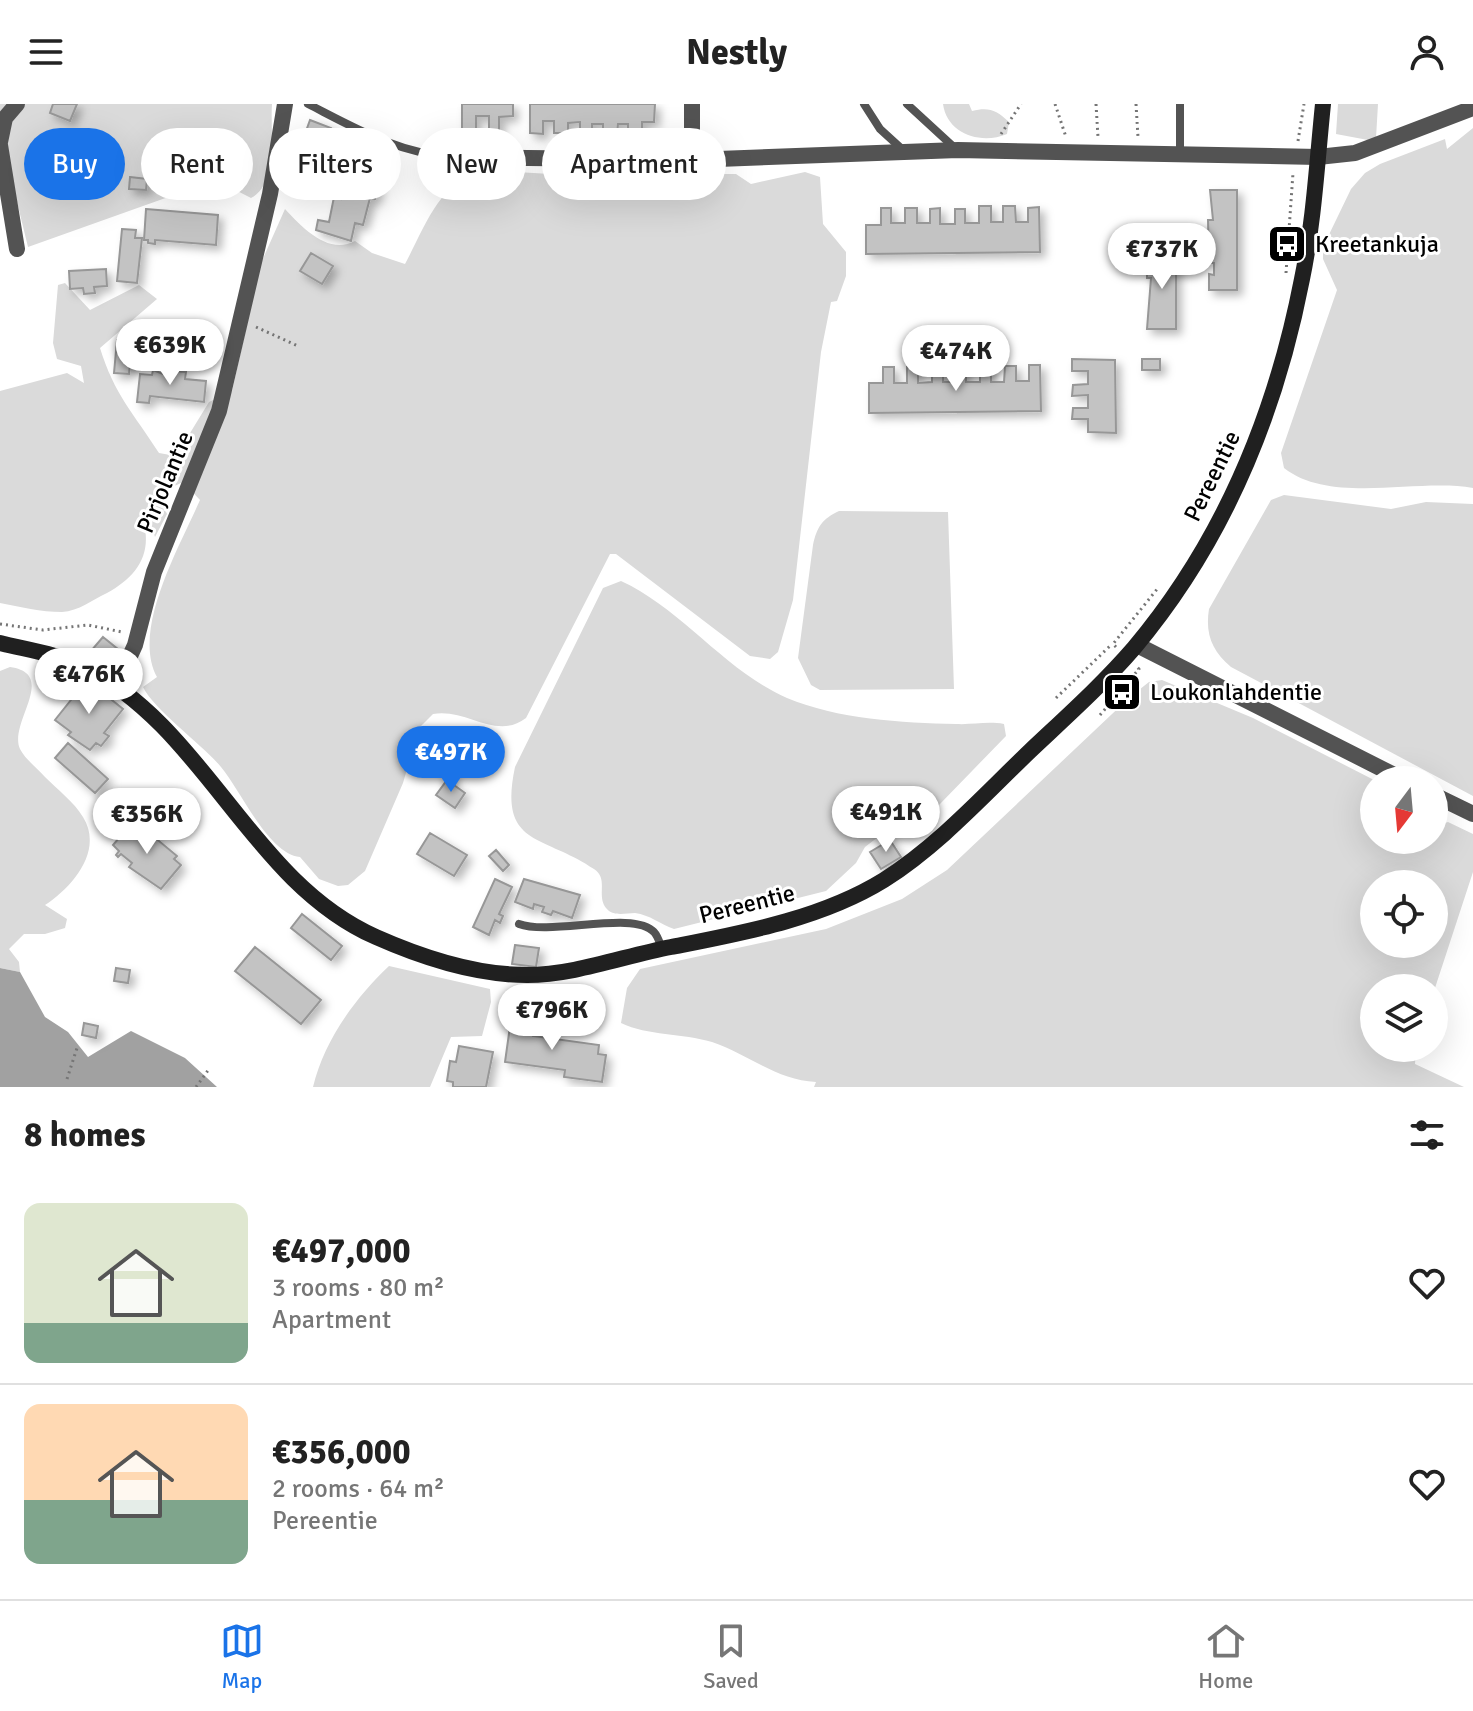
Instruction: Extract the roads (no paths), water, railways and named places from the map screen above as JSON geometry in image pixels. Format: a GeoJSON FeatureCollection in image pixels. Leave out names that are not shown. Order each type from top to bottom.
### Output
{"type":"FeatureCollection","features":[{"type":"Feature","properties":{"kind":"street"},"geometry":{"type":"LineString","coordinates":[[17,104],[5,118],[0,143],[17,249]]}},
{"type":"Feature","properties":{"kind":"street","name":"Pirjolantie"},"geometry":{"type":"LineString","coordinates":[[116,687],[135,645],[154,572],[212,433],[241,321],[280,144],[285,104]]}},
{"type":"Feature","properties":{"kind":"street"},"geometry":{"type":"LineString","coordinates":[[692,104],[692,128]]}},
{"type":"Feature","properties":{"kind":"street","name":"Pereentie"},"geometry":{"type":"LineString","coordinates":[[0,643],[69,661],[116,687],[184,749],[257,838],[317,900],[369,933],[449,962],[515,974],[540,974],[801,916],[880,882],[951,828],[1132,651],[1212,533],[1259,438],[1278,379],[1303,276],[1323,104]]}},
{"type":"Feature","properties":{"kind":"street"},"geometry":{"type":"LineString","coordinates":[[726,158],[904,150],[1318,157],[1355,153],[1473,108]]}},
{"type":"Feature","properties":{"kind":"street"},"geometry":{"type":"LineString","coordinates":[[1132,651],[1374,766]]}},
{"type":"Feature","properties":{"kind":"street"},"geometry":{"type":"LineString","coordinates":[[1448,802],[1473,814]]}},
{"type":"Feature","properties":{"kind":"lane"},"geometry":{"type":"LineString","coordinates":[[308,104],[393,146],[417,154]]}},
{"type":"Feature","properties":{"kind":"lane"},"geometry":{"type":"LineString","coordinates":[[864,104],[880,129],[904,150]]}},
{"type":"Feature","properties":{"kind":"lane"},"geometry":{"type":"LineString","coordinates":[[907,104],[958,150]]}},
{"type":"Feature","properties":{"kind":"lane"},"geometry":{"type":"LineString","coordinates":[[1180,104],[1180,153]]}},
{"type":"Feature","properties":{"kind":"lane"},"geometry":{"type":"LineString","coordinates":[[519,924],[544,929],[639,925],[654,932],[662,949]]}},
{"type":"Feature","properties":{"kind":"place","name":"Kreetankuja"},"geometry":{"type":"Point","coordinates":[1287,244]}},
{"type":"Feature","properties":{"kind":"place","name":"Loukonlahdentie"},"geometry":{"type":"Point","coordinates":[1122,692]}}]}
